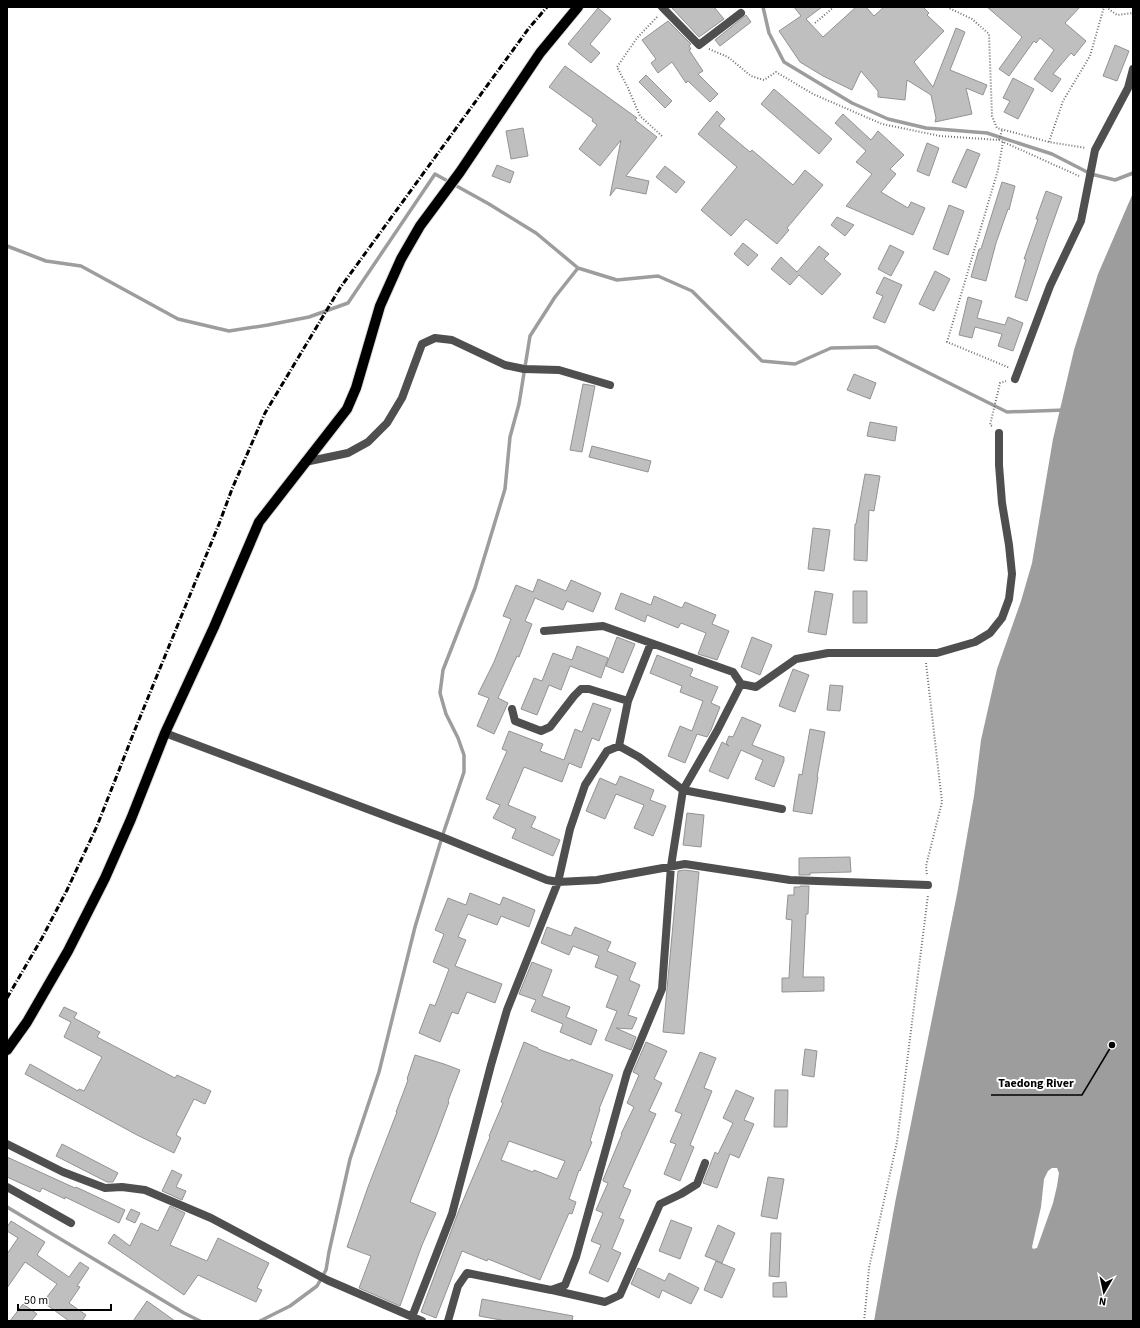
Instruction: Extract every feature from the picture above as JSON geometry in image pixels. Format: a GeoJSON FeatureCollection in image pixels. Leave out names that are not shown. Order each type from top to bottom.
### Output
{"type":"FeatureCollection","features":[{"type":"Feature","properties":{"kind":"main road"},"geometry":{"type":"LineString","coordinates":[[7,1050],[27,1022],[68,951],[89,909],[131,820],[165,733],[214,627],[259,522],[304,462],[347,409],[356,388],[380,306],[401,259],[420,226],[460,172],[540,52],[578,7]]}},
{"type":"Feature","properties":{"kind":"street"},"geometry":{"type":"LineString","coordinates":[[663,8],[699,45],[741,13]]}},
{"type":"Feature","properties":{"kind":"street"},"geometry":{"type":"LineString","coordinates":[[1017,375],[1050,286],[1081,221],[1095,150],[1128,88],[1133,69]]}},
{"type":"Feature","properties":{"kind":"street"},"geometry":{"type":"LineString","coordinates":[[304,462],[348,454],[368,442],[387,423],[402,398],[422,344],[435,338],[452,340],[505,365],[524,369],[559,370],[610,385]]}},
{"type":"Feature","properties":{"kind":"street"},"geometry":{"type":"LineString","coordinates":[[544,632],[603,626],[733,672],[741,684],[756,687],[796,659],[828,653],[937,653],[975,642],[990,633],[1002,618],[1009,598],[1012,574],[1002,503],[999,433]]}},
{"type":"Feature","properties":{"kind":"street"},"geometry":{"type":"LineString","coordinates":[[619,746],[628,701],[651,643]]}},
{"type":"Feature","properties":{"kind":"street"},"geometry":{"type":"LineString","coordinates":[[551,1290],[565,1285],[576,1257],[627,1073],[662,989],[670,866],[683,790],[717,731],[741,684]]}},
{"type":"Feature","properties":{"kind":"street"},"geometry":{"type":"LineString","coordinates":[[512,709],[515,721],[541,731],[550,727],[574,696],[581,690],[589,690],[628,701]]}},
{"type":"Feature","properties":{"kind":"street"},"geometry":{"type":"LineString","coordinates":[[165,733],[442,837],[547,880],[558,882],[598,880],[685,864],[790,880],[928,885]]}},
{"type":"Feature","properties":{"kind":"street"},"geometry":{"type":"LineString","coordinates":[[619,746],[639,757],[683,790],[782,809]]}},
{"type":"Feature","properties":{"kind":"street"},"geometry":{"type":"LineString","coordinates":[[412,1317],[452,1214],[507,1010],[558,882],[570,829],[585,785],[607,752],[619,746]]}},
{"type":"Feature","properties":{"kind":"street"},"geometry":{"type":"LineString","coordinates":[[7,1144],[63,1172],[105,1188],[122,1187],[145,1190],[211,1218],[327,1280],[422,1321]]}},
{"type":"Feature","properties":{"kind":"street"},"geometry":{"type":"LineString","coordinates":[[448,1321],[458,1286],[467,1273],[605,1302],[620,1295],[660,1204],[697,1184],[705,1163]]}},
{"type":"Feature","properties":{"kind":"street"},"geometry":{"type":"LineString","coordinates":[[7,1187],[71,1223]]}},
{"type":"Feature","properties":{"kind":"path"},"geometry":{"type":"LineString","coordinates":[[815,23],[834,7]]}},
{"type":"Feature","properties":{"kind":"path"},"geometry":{"type":"LineString","coordinates":[[947,7],[972,19],[989,34],[992,116],[997,128],[1049,142],[1095,150]]}},
{"type":"Feature","properties":{"kind":"path"},"geometry":{"type":"LineString","coordinates":[[1049,142],[1063,100],[1090,56],[1105,7],[1117,15],[1133,13]]}},
{"type":"Feature","properties":{"kind":"path"},"geometry":{"type":"LineString","coordinates":[[662,136],[640,116],[617,67],[637,38],[663,8]]}},
{"type":"Feature","properties":{"kind":"path"},"geometry":{"type":"LineString","coordinates":[[699,45],[728,57],[751,76],[764,80],[776,72],[813,94],[882,124],[940,136],[999,140],[1089,180]]}},
{"type":"Feature","properties":{"kind":"path"},"geometry":{"type":"LineString","coordinates":[[999,140],[1002,129]]}},
{"type":"Feature","properties":{"kind":"path"},"geometry":{"type":"LineString","coordinates":[[1003,142],[998,170],[947,342],[1017,375]]}},
{"type":"Feature","properties":{"kind":"path"},"geometry":{"type":"LineString","coordinates":[[990,425],[1000,383]]}},
{"type":"Feature","properties":{"kind":"path"},"geometry":{"type":"LineString","coordinates":[[864,1321],[869,1268],[897,1142],[928,900],[926,866],[942,802],[925,653]]}},
{"type":"Feature","properties":{"kind":"shaded area"},"geometry":{"type":"Polygon","coordinates":[[[1133,193],[1133,1321],[874,1321],[895,1203],[957,894],[974,796],[981,740],[997,669],[1021,601],[1032,563],[1053,439],[1074,350],[1098,274],[1133,193]],[[1052,1168],[1048,1171],[1044,1179],[1041,1207],[1032,1247],[1033,1249],[1037,1248],[1053,1203],[1059,1173],[1057,1168],[1052,1168]]]}},
{"type":"Feature","properties":{"kind":"building"},"geometry":{"type":"Polygon","coordinates":[[[671,7],[714,7],[724,19],[699,37],[671,7]]]}},
{"type":"Feature","properties":{"kind":"building"},"geometry":{"type":"Polygon","coordinates":[[[794,7],[822,7],[806,19],[823,37],[856,7],[866,7],[874,16],[884,7],[923,7],[929,13],[927,15],[944,31],[914,62],[933,87],[956,28],[965,32],[950,70],[987,85],[983,95],[966,88],[972,114],[935,122],[936,118],[931,95],[907,80],[905,100],[878,97],[878,91],[861,71],[852,90],[823,76],[800,62],[779,31],[801,16],[794,7]]]}},
{"type":"Feature","properties":{"kind":"building"},"geometry":{"type":"Polygon","coordinates":[[[987,7],[1080,7],[1065,23],[1086,41],[1074,56],[1071,53],[1053,74],[1061,79],[1052,92],[1034,79],[1054,50],[1040,38],[1036,43],[1034,41],[1009,76],[999,69],[1022,37],[987,7]]]}},
{"type":"Feature","properties":{"kind":"building"},"geometry":{"type":"Polygon","coordinates":[[[598,8],[611,19],[590,44],[600,53],[591,63],[568,44],[598,8]]]}},
{"type":"Feature","properties":{"kind":"building"},"geometry":{"type":"Polygon","coordinates":[[[746,15],[751,22],[720,46],[715,40],[746,15]]]}},
{"type":"Feature","properties":{"kind":"building"},"geometry":{"type":"Polygon","coordinates":[[[668,21],[691,44],[689,46],[691,49],[689,50],[703,71],[698,74],[718,94],[710,102],[688,81],[686,83],[672,62],[658,73],[651,63],[656,59],[642,40],[668,21]]]}},
{"type":"Feature","properties":{"kind":"building"},"geometry":{"type":"Polygon","coordinates":[[[1115,45],[1129,51],[1117,81],[1103,76],[1115,45]]]}},
{"type":"Feature","properties":{"kind":"building"},"geometry":{"type":"Polygon","coordinates":[[[565,66],[637,118],[635,120],[657,137],[626,176],[649,181],[646,194],[616,188],[610,196],[621,140],[600,166],[579,149],[597,125],[592,121],[593,119],[549,87],[565,66]]]}},
{"type":"Feature","properties":{"kind":"building"},"geometry":{"type":"Polygon","coordinates":[[[646,75],[672,101],[665,108],[639,82],[646,75]]]}},
{"type":"Feature","properties":{"kind":"building"},"geometry":{"type":"Polygon","coordinates":[[[1013,78],[1034,89],[1018,119],[1004,112],[1010,101],[1003,98],[1013,78]]]}},
{"type":"Feature","properties":{"kind":"building"},"geometry":{"type":"Polygon","coordinates":[[[774,89],[832,139],[819,154],[761,104],[774,89]]]}},
{"type":"Feature","properties":{"kind":"building"},"geometry":{"type":"Polygon","coordinates":[[[717,111],[725,119],[719,126],[750,152],[752,150],[793,185],[805,170],[823,185],[787,228],[789,230],[777,244],[746,219],[731,236],[701,210],[737,167],[698,134],[717,111]]]}},
{"type":"Feature","properties":{"kind":"building"},"geometry":{"type":"Polygon","coordinates":[[[843,114],[871,140],[878,131],[904,155],[890,169],[896,174],[881,192],[908,208],[911,202],[925,208],[913,235],[846,206],[872,174],[856,162],[866,151],[835,123],[843,114]]]}},
{"type":"Feature","properties":{"kind":"building"},"geometry":{"type":"Polygon","coordinates":[[[523,128],[528,156],[511,159],[506,131],[523,128]]]}},
{"type":"Feature","properties":{"kind":"building"},"geometry":{"type":"Polygon","coordinates":[[[927,143],[939,148],[929,176],[917,171],[927,143]]]}},
{"type":"Feature","properties":{"kind":"building"},"geometry":{"type":"Polygon","coordinates":[[[967,149],[980,154],[966,188],[952,182],[967,149]]]}},
{"type":"Feature","properties":{"kind":"building"},"geometry":{"type":"Polygon","coordinates":[[[497,165],[514,172],[510,183],[492,176],[497,165]]]}},
{"type":"Feature","properties":{"kind":"building"},"geometry":{"type":"Polygon","coordinates":[[[665,166],[685,182],[676,193],[656,177],[665,166]]]}},
{"type":"Feature","properties":{"kind":"building"},"geometry":{"type":"Polygon","coordinates":[[[1002,182],[1015,186],[1009,210],[1008,209],[996,243],[986,281],[971,277],[1002,182]]]}},
{"type":"Feature","properties":{"kind":"building"},"geometry":{"type":"Polygon","coordinates":[[[1046,191],[1062,197],[1027,301],[1015,297],[1026,259],[1024,259],[1046,191]]]}},
{"type":"Feature","properties":{"kind":"building"},"geometry":{"type":"Polygon","coordinates":[[[949,205],[964,211],[948,255],[933,249],[949,205]]]}},
{"type":"Feature","properties":{"kind":"building"},"geometry":{"type":"Polygon","coordinates":[[[837,217],[854,225],[845,236],[831,225],[837,217]]]}},
{"type":"Feature","properties":{"kind":"building"},"geometry":{"type":"Polygon","coordinates":[[[743,243],[758,255],[748,266],[734,254],[743,243]]]}},
{"type":"Feature","properties":{"kind":"building"},"geometry":{"type":"Polygon","coordinates":[[[890,245],[904,252],[891,276],[878,269],[890,245]]]}},
{"type":"Feature","properties":{"kind":"building"},"geometry":{"type":"Polygon","coordinates":[[[819,246],[829,254],[824,259],[841,274],[822,295],[799,275],[790,285],[771,269],[781,257],[797,272],[819,246]]]}},
{"type":"Feature","properties":{"kind":"building"},"geometry":{"type":"Polygon","coordinates":[[[935,271],[950,279],[934,311],[919,304],[935,271]]]}},
{"type":"Feature","properties":{"kind":"building"},"geometry":{"type":"Polygon","coordinates":[[[884,277],[902,285],[885,323],[873,318],[883,296],[876,293],[884,277]]]}},
{"type":"Feature","properties":{"kind":"building"},"geometry":{"type":"Polygon","coordinates":[[[968,297],[982,301],[977,318],[1005,325],[1008,317],[1023,323],[1013,351],[998,346],[1002,334],[975,327],[972,338],[959,335],[968,297]]]}},
{"type":"Feature","properties":{"kind":"building"},"geometry":{"type":"Polygon","coordinates":[[[854,374],[876,383],[870,399],[847,390],[854,374]]]}},
{"type":"Feature","properties":{"kind":"building"},"geometry":{"type":"Polygon","coordinates":[[[583,384],[595,386],[582,452],[570,450],[583,384]]]}},
{"type":"Feature","properties":{"kind":"building"},"geometry":{"type":"Polygon","coordinates":[[[870,422],[897,427],[895,441],[867,436],[870,422]]]}},
{"type":"Feature","properties":{"kind":"building"},"geometry":{"type":"Polygon","coordinates":[[[592,446],[651,461],[648,472],[589,457],[592,446]]]}},
{"type":"Feature","properties":{"kind":"building"},"geometry":{"type":"Polygon","coordinates":[[[865,474],[880,476],[874,511],[869,510],[867,561],[854,560],[855,524],[865,474]]]}},
{"type":"Feature","properties":{"kind":"building"},"geometry":{"type":"Polygon","coordinates":[[[813,528],[830,530],[824,571],[808,569],[813,528]]]}},
{"type":"Feature","properties":{"kind":"building"},"geometry":{"type":"Polygon","coordinates":[[[538,579],[566,591],[571,580],[601,593],[593,612],[567,601],[563,610],[535,598],[525,621],[532,624],[519,657],[517,656],[498,698],[508,703],[494,734],[477,726],[489,698],[478,694],[494,662],[511,619],[503,616],[516,585],[533,592],[538,579]]]}},
{"type":"Feature","properties":{"kind":"building"},"geometry":{"type":"Polygon","coordinates":[[[815,591],[833,594],[826,635],[808,632],[815,591]]]}},
{"type":"Feature","properties":{"kind":"building"},"geometry":{"type":"Polygon","coordinates":[[[853,591],[867,591],[867,623],[853,623],[853,591]]]}},
{"type":"Feature","properties":{"kind":"building"},"geometry":{"type":"Polygon","coordinates":[[[621,593],[651,605],[654,596],[682,608],[685,602],[716,615],[712,624],[729,631],[717,660],[698,654],[706,633],[681,623],[678,628],[647,615],[645,622],[615,609],[621,593]]]}},
{"type":"Feature","properties":{"kind":"building"},"geometry":{"type":"Polygon","coordinates":[[[617,637],[635,644],[623,673],[606,666],[617,637]]]}},
{"type":"Feature","properties":{"kind":"building"},"geometry":{"type":"Polygon","coordinates":[[[752,637],[772,645],[760,675],[741,667],[752,637]]]}},
{"type":"Feature","properties":{"kind":"building"},"geometry":{"type":"Polygon","coordinates":[[[577,646],[608,658],[601,678],[570,666],[561,690],[549,685],[537,715],[521,709],[534,678],[542,681],[553,653],[572,660],[577,646]]]}},
{"type":"Feature","properties":{"kind":"building"},"geometry":{"type":"Polygon","coordinates":[[[657,655],[693,669],[690,676],[718,687],[711,703],[720,707],[711,730],[707,737],[697,734],[685,763],[668,756],[680,726],[692,731],[703,701],[680,692],[682,686],[650,673],[657,655]]]}},
{"type":"Feature","properties":{"kind":"building"},"geometry":{"type":"Polygon","coordinates":[[[793,669],[809,675],[795,712],[779,706],[793,669]]]}},
{"type":"Feature","properties":{"kind":"building"},"geometry":{"type":"Polygon","coordinates":[[[830,685],[843,686],[840,711],[827,710],[830,685]]]}},
{"type":"Feature","properties":{"kind":"building"},"geometry":{"type":"Polygon","coordinates":[[[593,703],[611,709],[599,741],[592,738],[581,768],[569,763],[562,782],[524,767],[508,805],[536,817],[531,827],[560,840],[553,856],[512,838],[516,829],[493,818],[500,805],[486,799],[507,751],[502,749],[509,731],[543,744],[540,751],[564,760],[575,729],[582,732],[593,703]]]}},
{"type":"Feature","properties":{"kind":"building"},"geometry":{"type":"Polygon","coordinates":[[[742,717],[761,725],[752,745],[784,757],[784,761],[774,787],[755,779],[763,760],[741,750],[728,779],[709,771],[722,742],[729,746],[726,743],[729,736],[733,737],[742,717]]]}},
{"type":"Feature","properties":{"kind":"building"},"geometry":{"type":"Polygon","coordinates":[[[810,729],[825,732],[812,814],[793,811],[799,774],[802,775],[810,729]]]}},
{"type":"Feature","properties":{"kind":"building"},"geometry":{"type":"Polygon","coordinates":[[[620,776],[654,790],[650,800],[666,806],[653,836],[634,828],[644,805],[616,794],[605,819],[586,811],[600,778],[616,785],[620,776]]]}},
{"type":"Feature","properties":{"kind":"building"},"geometry":{"type":"Polygon","coordinates":[[[687,813],[704,815],[701,847],[683,845],[687,813]]]}},
{"type":"Feature","properties":{"kind":"building"},"geometry":{"type":"Polygon","coordinates":[[[850,857],[851,872],[810,873],[810,875],[799,875],[799,858],[850,857]]]}},
{"type":"Feature","properties":{"kind":"building"},"geometry":{"type":"Polygon","coordinates":[[[685,870],[699,872],[684,1034],[663,1032],[678,871],[685,870]]]}},
{"type":"Feature","properties":{"kind":"building"},"geometry":{"type":"Polygon","coordinates":[[[809,886],[803,977],[824,977],[824,991],[782,992],[782,978],[789,978],[792,920],[786,919],[788,895],[794,895],[794,887],[809,886]]]}},
{"type":"Feature","properties":{"kind":"building"},"geometry":{"type":"Polygon","coordinates":[[[470,893],[500,905],[503,897],[535,910],[529,927],[501,916],[497,925],[468,914],[458,937],[466,940],[455,966],[502,984],[495,1003],[467,992],[458,1014],[452,1012],[440,1042],[419,1033],[430,1004],[435,1006],[449,969],[433,962],[444,934],[435,930],[448,898],[466,905],[470,893]]]}},
{"type":"Feature","properties":{"kind":"building"},"geometry":{"type":"Polygon","coordinates":[[[547,927],[571,936],[575,927],[611,942],[607,951],[636,963],[629,980],[640,985],[628,1015],[637,1018],[632,1029],[616,1028],[636,1037],[631,1050],[605,1040],[617,1011],[606,1007],[618,976],[595,967],[599,956],[573,946],[569,955],[541,943],[547,927]]]}},
{"type":"Feature","properties":{"kind":"building"},"geometry":{"type":"Polygon","coordinates":[[[532,962],[552,970],[542,996],[570,1007],[566,1017],[597,1030],[591,1045],[560,1032],[563,1024],[531,1011],[536,1000],[519,994],[532,962]]]}},
{"type":"Feature","properties":{"kind":"building"},"geometry":{"type":"Polygon","coordinates":[[[64,1007],[77,1013],[74,1018],[100,1032],[97,1037],[175,1078],[177,1075],[211,1091],[205,1104],[194,1099],[176,1135],[181,1138],[174,1153],[137,1135],[25,1074],[30,1064],[78,1091],[79,1089],[84,1091],[102,1057],[64,1037],[71,1022],[59,1016],[64,1007]]]}},
{"type":"Feature","properties":{"kind":"building"},"geometry":{"type":"Polygon","coordinates":[[[524,1042],[570,1061],[571,1059],[613,1075],[599,1109],[590,1141],[592,1142],[580,1171],[579,1170],[569,1199],[576,1202],[572,1214],[569,1213],[540,1280],[488,1259],[487,1261],[462,1251],[436,1318],[421,1312],[459,1210],[503,1103],[501,1102],[524,1042]],[[509,1141],[501,1160],[557,1179],[565,1161],[509,1141]]]}},
{"type":"Feature","properties":{"kind":"building"},"geometry":{"type":"Polygon","coordinates":[[[646,1042],[667,1051],[654,1079],[662,1083],[649,1111],[656,1114],[623,1187],[631,1190],[619,1218],[624,1220],[612,1249],[621,1253],[608,1282],[589,1273],[601,1245],[591,1241],[603,1213],[596,1210],[608,1183],[603,1180],[621,1134],[634,1107],[627,1103],[639,1075],[633,1072],[646,1042]]]}},
{"type":"Feature","properties":{"kind":"building"},"geometry":{"type":"Polygon","coordinates":[[[805,1049],[817,1051],[814,1077],[802,1075],[805,1049]]]}},
{"type":"Feature","properties":{"kind":"building"},"geometry":{"type":"Polygon","coordinates":[[[700,1052],[716,1058],[704,1088],[712,1091],[690,1145],[694,1147],[680,1181],[664,1174],[676,1144],[670,1142],[682,1114],[675,1111],[700,1052]]]}},
{"type":"Feature","properties":{"kind":"building"},"geometry":{"type":"Polygon","coordinates":[[[415,1055],[460,1070],[436,1137],[410,1202],[436,1213],[422,1245],[400,1306],[359,1288],[371,1256],[347,1247],[397,1112],[415,1055]]]}},
{"type":"Feature","properties":{"kind":"building"},"geometry":{"type":"Polygon","coordinates":[[[736,1090],[754,1098],[744,1120],[754,1124],[739,1158],[730,1154],[717,1188],[703,1183],[715,1152],[718,1154],[733,1123],[723,1118],[736,1090]]]}},
{"type":"Feature","properties":{"kind":"building"},"geometry":{"type":"Polygon","coordinates":[[[775,1090],[788,1090],[787,1127],[774,1127],[775,1090]]]}},
{"type":"Feature","properties":{"kind":"building"},"geometry":{"type":"Polygon","coordinates":[[[62,1144],[118,1173],[113,1182],[107,1182],[56,1156],[62,1144]]]}},
{"type":"Feature","properties":{"kind":"building"},"geometry":{"type":"Polygon","coordinates":[[[7,1157],[125,1210],[119,1223],[65,1197],[65,1199],[42,1188],[40,1192],[7,1177],[7,1157]]]}},
{"type":"Feature","properties":{"kind":"building"},"geometry":{"type":"Polygon","coordinates":[[[172,1170],[182,1175],[176,1187],[186,1191],[182,1200],[162,1191],[172,1170]]]}},
{"type":"Feature","properties":{"kind":"building"},"geometry":{"type":"Polygon","coordinates":[[[768,1177],[784,1179],[777,1219],[761,1216],[768,1177]]]}},
{"type":"Feature","properties":{"kind":"building"},"geometry":{"type":"Polygon","coordinates":[[[170,1206],[185,1213],[170,1245],[207,1261],[218,1238],[269,1263],[257,1288],[262,1290],[256,1302],[198,1275],[184,1295],[108,1243],[114,1234],[130,1246],[141,1223],[158,1231],[170,1206]]]}},
{"type":"Feature","properties":{"kind":"building"},"geometry":{"type":"Polygon","coordinates":[[[131,1209],[140,1213],[135,1223],[126,1219],[131,1209]]]}},
{"type":"Feature","properties":{"kind":"building"},"geometry":{"type":"Polygon","coordinates":[[[671,1220],[692,1228],[680,1259],[659,1251],[671,1220]]]}},
{"type":"Feature","properties":{"kind":"building"},"geometry":{"type":"Polygon","coordinates":[[[11,1221],[45,1242],[37,1255],[69,1277],[80,1262],[89,1268],[77,1286],[80,1287],[69,1303],[86,1315],[82,1321],[69,1321],[43,1302],[57,1284],[25,1262],[7,1288],[7,1254],[18,1238],[7,1231],[7,1227],[11,1221]]]}},
{"type":"Feature","properties":{"kind":"building"},"geometry":{"type":"Polygon","coordinates":[[[718,1225],[735,1233],[722,1263],[705,1256],[718,1225]]]}},
{"type":"Feature","properties":{"kind":"building"},"geometry":{"type":"Polygon","coordinates":[[[771,1233],[781,1233],[779,1277],[769,1276],[771,1233]]]}},
{"type":"Feature","properties":{"kind":"building"},"geometry":{"type":"Polygon","coordinates":[[[716,1261],[735,1269],[722,1298],[704,1290],[716,1261]]]}},
{"type":"Feature","properties":{"kind":"building"},"geometry":{"type":"Polygon","coordinates":[[[638,1268],[665,1281],[669,1273],[699,1288],[691,1304],[662,1290],[659,1298],[631,1284],[638,1268]]]}},
{"type":"Feature","properties":{"kind":"building"},"geometry":{"type":"Polygon","coordinates":[[[786,1282],[787,1297],[773,1297],[773,1283],[786,1282]]]}},
{"type":"Feature","properties":{"kind":"building"},"geometry":{"type":"Polygon","coordinates":[[[482,1299],[573,1316],[572,1321],[506,1321],[479,1316],[482,1299]]]}},
{"type":"Feature","properties":{"kind":"building"},"geometry":{"type":"Polygon","coordinates":[[[147,1301],[175,1321],[133,1321],[147,1301]]]}},
{"type":"Feature","properties":{"kind":"building"},"geometry":{"type":"Polygon","coordinates":[[[23,1304],[37,1314],[31,1321],[10,1321],[23,1304]]]}},
{"type":"Feature","properties":{"kind":"waterway"},"geometry":{"type":"LineString","coordinates":[[763,7],[769,33],[784,62],[852,103],[888,119],[926,128],[987,133],[1052,154],[1091,174],[1115,180],[1133,173]]}},
{"type":"Feature","properties":{"kind":"waterway"},"geometry":{"type":"LineString","coordinates":[[7,246],[46,261],[81,266],[178,319],[229,331],[268,325],[309,317],[348,303],[435,174],[489,204],[536,233],[578,268],[617,280],[658,276],[692,291],[762,361],[795,364],[831,348],[877,347],[1007,412],[1065,410]]}},
{"type":"Feature","properties":{"kind":"waterway"},"geometry":{"type":"LineString","coordinates":[[260,1321],[290,1306],[317,1286],[326,1270],[350,1159],[379,1072],[415,927],[442,837],[464,772],[464,755],[458,738],[446,714],[440,693],[443,670],[475,588],[505,489],[510,437],[519,404],[530,336],[555,297],[578,268]]}},
{"type":"Feature","properties":{"kind":"waterway"},"geometry":{"type":"LineString","coordinates":[[7,1207],[184,1313],[200,1321]]}},
{"type":"Feature","properties":{"kind":"railway"},"geometry":{"type":"LineString","coordinates":[[7,998],[42,938],[67,890],[97,826],[232,489],[265,413],[340,288],[529,28],[547,7]]}},
{"type":"Feature","properties":{"kind":"place","name":"Taedong River"},"geometry":{"type":"Point","coordinates":[1112,1045]}}]}
